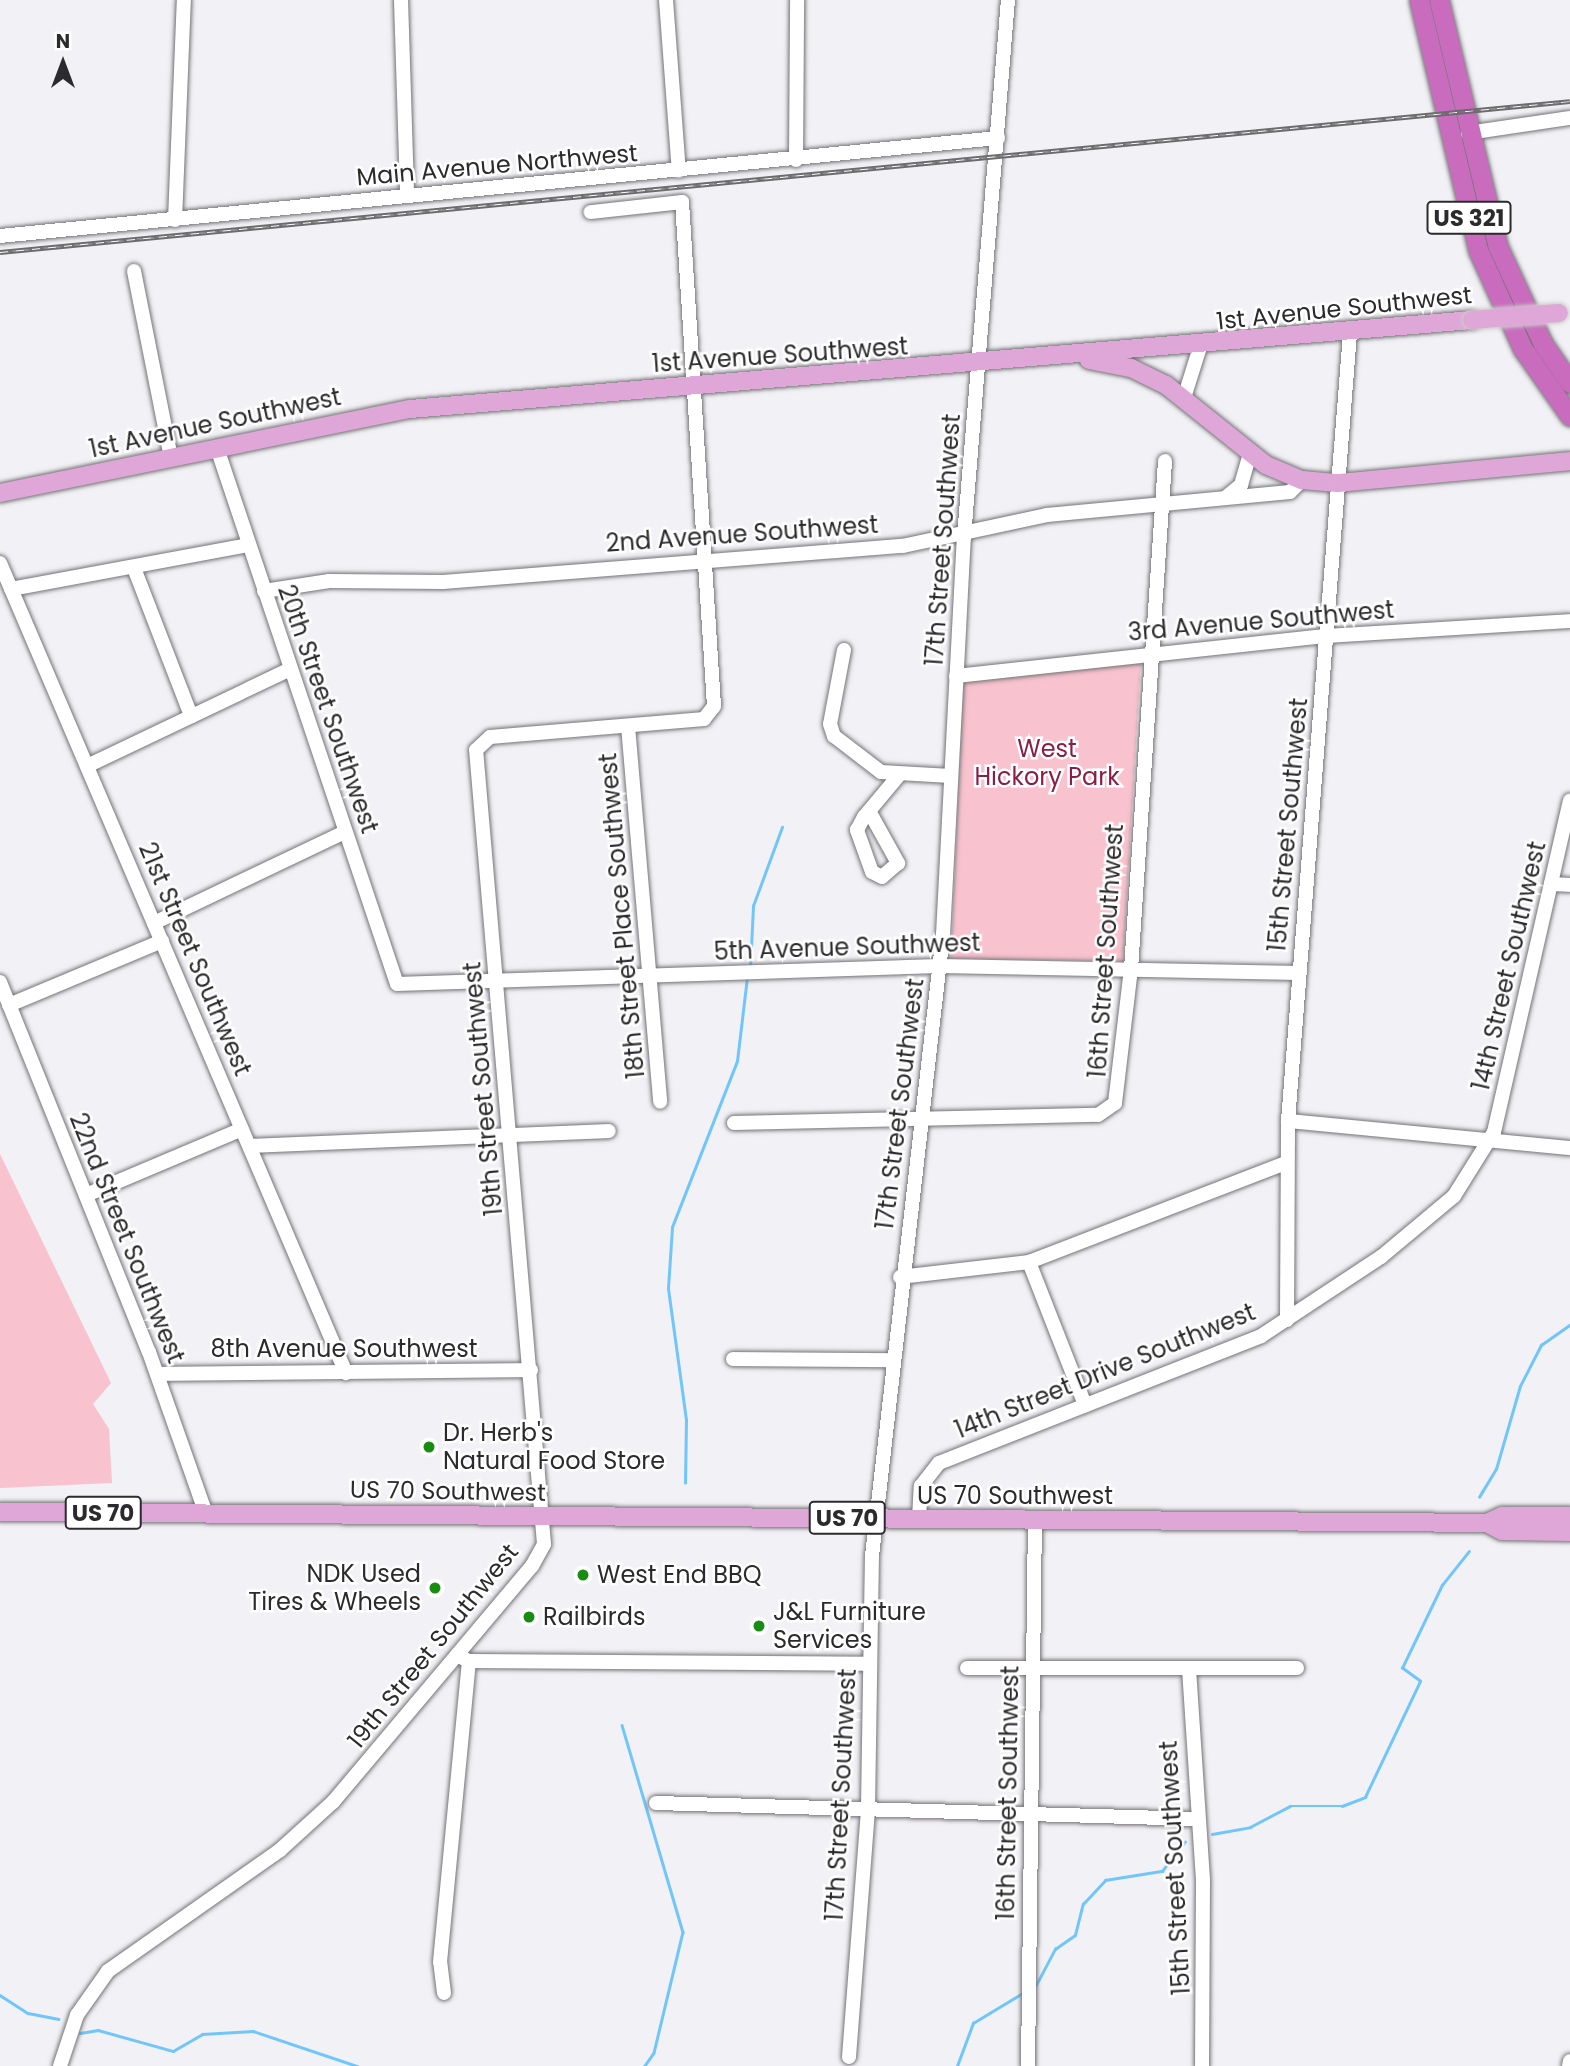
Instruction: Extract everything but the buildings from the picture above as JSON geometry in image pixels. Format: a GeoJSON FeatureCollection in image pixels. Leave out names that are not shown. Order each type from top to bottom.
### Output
{"type":"FeatureCollection","features":[{"type":"Feature","properties":{"kind":"highway","name":"US 321"},"geometry":{"type":"LineString","coordinates":[[1419,0],[1478,250],[1523,349],[1570,416]]}},
{"type":"Feature","properties":{"kind":"highway","name":"US 321"},"geometry":{"type":"LineString","coordinates":[[1439,0],[1468,133],[1519,298],[1570,383]]}},
{"type":"Feature","properties":{"kind":"main road","name":"1st Avenue Southwest"},"geometry":{"type":"LineString","coordinates":[[0,493],[410,409],[1200,347],[1564,313]]}},
{"type":"Feature","properties":{"kind":"main road","name":"2nd Avenue Southwest"},"geometry":{"type":"LineString","coordinates":[[1047,359],[1131,368],[1184,398],[1250,453],[1302,480],[1338,483],[1570,461]]}},
{"type":"Feature","properties":{"kind":"main road","name":"US 70"},"geometry":{"type":"LineString","coordinates":[[0,1512],[206,1514]]}},
{"type":"Feature","properties":{"kind":"main road","name":"US 70 Southwest"},"geometry":{"type":"LineString","coordinates":[[206,1514],[1487,1523],[1502,1516],[1570,1516]]}},
{"type":"Feature","properties":{"kind":"main road","name":"US 70 Southwest"},"geometry":{"type":"LineString","coordinates":[[1487,1523],[1502,1531],[1570,1532]]}},
{"type":"Feature","properties":{"kind":"street"},"geometry":{"type":"LineString","coordinates":[[175,220],[184,0]]}},
{"type":"Feature","properties":{"kind":"street"},"geometry":{"type":"LineString","coordinates":[[401,0],[407,196]]}},
{"type":"Feature","properties":{"kind":"street"},"geometry":{"type":"LineString","coordinates":[[666,0],[679,171]]}},
{"type":"Feature","properties":{"kind":"street"},"geometry":{"type":"LineString","coordinates":[[796,160],[797,0]]}},
{"type":"Feature","properties":{"kind":"street","name":"17th Street Southwest"},"geometry":{"type":"LineString","coordinates":[[849,2057],[868,1808],[875,1519],[890,1360],[940,966],[964,537],[981,365],[1009,0]]}},
{"type":"Feature","properties":{"kind":"street"},"geometry":{"type":"LineString","coordinates":[[1468,133],[1570,118]]}},
{"type":"Feature","properties":{"kind":"street","name":"Main Avenue Northwest"},"geometry":{"type":"LineString","coordinates":[[0,236],[796,160],[998,138]]}},
{"type":"Feature","properties":{"kind":"street"},"geometry":{"type":"LineString","coordinates":[[591,212],[682,202],[707,563],[710,715],[628,726]]}},
{"type":"Feature","properties":{"kind":"street"},"geometry":{"type":"LineString","coordinates":[[134,271],[171,458]]}},
{"type":"Feature","properties":{"kind":"street","name":"15th Street Southwest"},"geometry":{"type":"LineString","coordinates":[[1286,1320],[1288,1121],[1350,334]]}},
{"type":"Feature","properties":{"kind":"street"},"geometry":{"type":"LineString","coordinates":[[1184,398],[1200,347]]}},
{"type":"Feature","properties":{"kind":"street","name":"20th Street Southwest"},"geometry":{"type":"LineString","coordinates":[[217,448],[397,984]]}},
{"type":"Feature","properties":{"kind":"street"},"geometry":{"type":"LineString","coordinates":[[1220,500],[1241,485],[1250,453]]}},
{"type":"Feature","properties":{"kind":"street","name":"16th Street Southwest"},"geometry":{"type":"LineString","coordinates":[[921,1117],[1098,1115],[1111,1108],[1131,969],[1165,461]]}},
{"type":"Feature","properties":{"kind":"street","name":"2nd Avenue Southwest"},"geometry":{"type":"LineString","coordinates":[[264,592],[329,581],[443,582],[707,563],[964,537],[992,524],[1047,515],[1290,492],[1302,480]]}},
{"type":"Feature","properties":{"kind":"street"},"geometry":{"type":"LineString","coordinates":[[11,590],[248,545]]}},
{"type":"Feature","properties":{"kind":"street","name":"21st Street Southwest"},"geometry":{"type":"LineString","coordinates":[[0,564],[346,1373]]}},
{"type":"Feature","properties":{"kind":"street"},"geometry":{"type":"LineString","coordinates":[[134,568],[191,716]]}},
{"type":"Feature","properties":{"kind":"street","name":"3rd Avenue Southwest"},"geometry":{"type":"LineString","coordinates":[[956,676],[1325,636],[1570,621]]}},
{"type":"Feature","properties":{"kind":"street"},"geometry":{"type":"LineString","coordinates":[[844,650],[831,730],[873,768],[900,774],[951,776]]}},
{"type":"Feature","properties":{"kind":"street"},"geometry":{"type":"LineString","coordinates":[[87,766],[290,669]]}},
{"type":"Feature","properties":{"kind":"street","name":"19th Street Southwest"},"geometry":{"type":"LineString","coordinates":[[60,2066],[77,2015],[108,1971],[310,1825],[463,1658],[532,1566],[544,1544],[544,1517],[509,1137],[478,745],[490,737],[628,726]]}},
{"type":"Feature","properties":{"kind":"street","name":"18th Street Place Southwest"},"geometry":{"type":"LineString","coordinates":[[628,726],[660,1102]]}},
{"type":"Feature","properties":{"kind":"street"},"geometry":{"type":"LineString","coordinates":[[869,811],[900,774]]}},
{"type":"Feature","properties":{"kind":"street","name":"14th Street Southwest"},"geometry":{"type":"LineString","coordinates":[[1490,1142],[1570,801]]}},
{"type":"Feature","properties":{"kind":"street"},"geometry":{"type":"LineString","coordinates":[[155,923],[345,832]]}},
{"type":"Feature","properties":{"kind":"street"},"geometry":{"type":"LineString","coordinates":[[1551,884],[1570,885]]}},
{"type":"Feature","properties":{"kind":"street"},"geometry":{"type":"LineString","coordinates":[[9,1005],[163,941]]}},
{"type":"Feature","properties":{"kind":"street","name":"5th Avenue Southwest"},"geometry":{"type":"LineString","coordinates":[[397,984],[940,966],[1299,972]]}},
{"type":"Feature","properties":{"kind":"street","name":"22nd Street Southwest"},"geometry":{"type":"LineString","coordinates":[[0,982],[158,1374],[206,1514]]}},
{"type":"Feature","properties":{"kind":"street"},"geometry":{"type":"LineString","coordinates":[[734,1123],[921,1117]]}},
{"type":"Feature","properties":{"kind":"street"},"geometry":{"type":"LineString","coordinates":[[1288,1121],[1570,1148]]}},
{"type":"Feature","properties":{"kind":"street"},"geometry":{"type":"LineString","coordinates":[[86,1195],[242,1129]]}},
{"type":"Feature","properties":{"kind":"street"},"geometry":{"type":"LineString","coordinates":[[250,1146],[610,1131]]}},
{"type":"Feature","properties":{"kind":"street","name":"14th Street Drive Southwest"},"geometry":{"type":"LineString","coordinates":[[919,1519],[920,1486],[939,1462],[1218,1355],[1286,1320],[1432,1217],[1474,1173],[1490,1142]]}},
{"type":"Feature","properties":{"kind":"street"},"geometry":{"type":"LineString","coordinates":[[900,1277],[1029,1262],[1286,1163]]}},
{"type":"Feature","properties":{"kind":"street"},"geometry":{"type":"LineString","coordinates":[[1029,1262],[1085,1405]]}},
{"type":"Feature","properties":{"kind":"street"},"geometry":{"type":"LineString","coordinates":[[733,1359],[890,1360]]}},
{"type":"Feature","properties":{"kind":"street","name":"8th Avenue Southwest"},"geometry":{"type":"LineString","coordinates":[[158,1374],[531,1370]]}},
{"type":"Feature","properties":{"kind":"street","name":"16th Street Southwest"},"geometry":{"type":"LineString","coordinates":[[1028,2066],[1029,1814],[1035,1520]]}},
{"type":"Feature","properties":{"kind":"street"},"geometry":{"type":"LineString","coordinates":[[444,1993],[441,1950],[463,1658],[870,1664]]}},
{"type":"Feature","properties":{"kind":"street"},"geometry":{"type":"LineString","coordinates":[[967,1668],[1297,1668]]}},
{"type":"Feature","properties":{"kind":"street","name":"15th Street Southwest"},"geometry":{"type":"LineString","coordinates":[[1189,1669],[1197,1819],[1202,2066]]}},
{"type":"Feature","properties":{"kind":"street"},"geometry":{"type":"LineString","coordinates":[[656,1803],[1197,1819]]}},
{"type":"Feature","properties":{"kind":"green space","name":"West Hickory Park"},"geometry":{"type":"Polygon","coordinates":[[[1141,660],[1123,961],[951,959],[963,683],[1141,660]]]}},
{"type":"Feature","properties":{"kind":"green space"},"geometry":{"type":"Polygon","coordinates":[[[0,1154],[111,1383],[93,1404],[109,1429],[112,1483],[0,1488],[0,1154]]]}},
{"type":"Feature","properties":{"kind":"waterway"},"geometry":{"type":"LineString","coordinates":[[750,968],[753,906],[782,827]]}},
{"type":"Feature","properties":{"kind":"waterway"},"geometry":{"type":"LineString","coordinates":[[685,1483],[686,1420],[668,1288],[672,1227],[737,1061],[747,977]]}},
{"type":"Feature","properties":{"kind":"waterway"},"geometry":{"type":"LineString","coordinates":[[1479,1497],[1496,1469],[1520,1386],[1541,1345],[1570,1325]]}},
{"type":"Feature","properties":{"kind":"waterway"},"geometry":{"type":"LineString","coordinates":[[1212,1834],[1250,1827],[1290,1806],[1342,1806],[1365,1797],[1420,1681],[1402,1668],[1442,1585],[1469,1551]]}},
{"type":"Feature","properties":{"kind":"waterway"},"geometry":{"type":"LineString","coordinates":[[622,1725],[683,1932],[654,2053],[645,2066]]}},
{"type":"Feature","properties":{"kind":"waterway"},"geometry":{"type":"LineString","coordinates":[[1036,1985],[1055,1949],[1075,1935],[1083,1904],[1105,1880],[1162,1871],[1185,1842]]}},
{"type":"Feature","properties":{"kind":"waterway"},"geometry":{"type":"LineString","coordinates":[[957,2066],[973,2023],[1021,1994]]}},
{"type":"Feature","properties":{"kind":"waterway"},"geometry":{"type":"LineString","coordinates":[[0,1995],[28,2013],[58,2019]]}},
{"type":"Feature","properties":{"kind":"waterway"},"geometry":{"type":"LineString","coordinates":[[80,2033],[98,2030],[173,2051],[202,2034],[253,2031],[357,2066]]}},
{"type":"Feature","properties":{"kind":"railway"},"geometry":{"type":"LineString","coordinates":[[0,252],[1570,101]]}},
{"type":"Feature","properties":{"kind":"place","name":"Dr. Herb's Natural Food Store"},"geometry":{"type":"Point","coordinates":[429,1447]}},
{"type":"Feature","properties":{"kind":"place","name":"West End BBQ"},"geometry":{"type":"Point","coordinates":[583,1575]}},
{"type":"Feature","properties":{"kind":"place","name":"NDK Used Tires & Wheels"},"geometry":{"type":"Point","coordinates":[435,1588]}},
{"type":"Feature","properties":{"kind":"place","name":"Railbirds"},"geometry":{"type":"Point","coordinates":[529,1617]}},
{"type":"Feature","properties":{"kind":"place","name":"J&L Furniture Services"},"geometry":{"type":"Point","coordinates":[759,1626]}}]}
